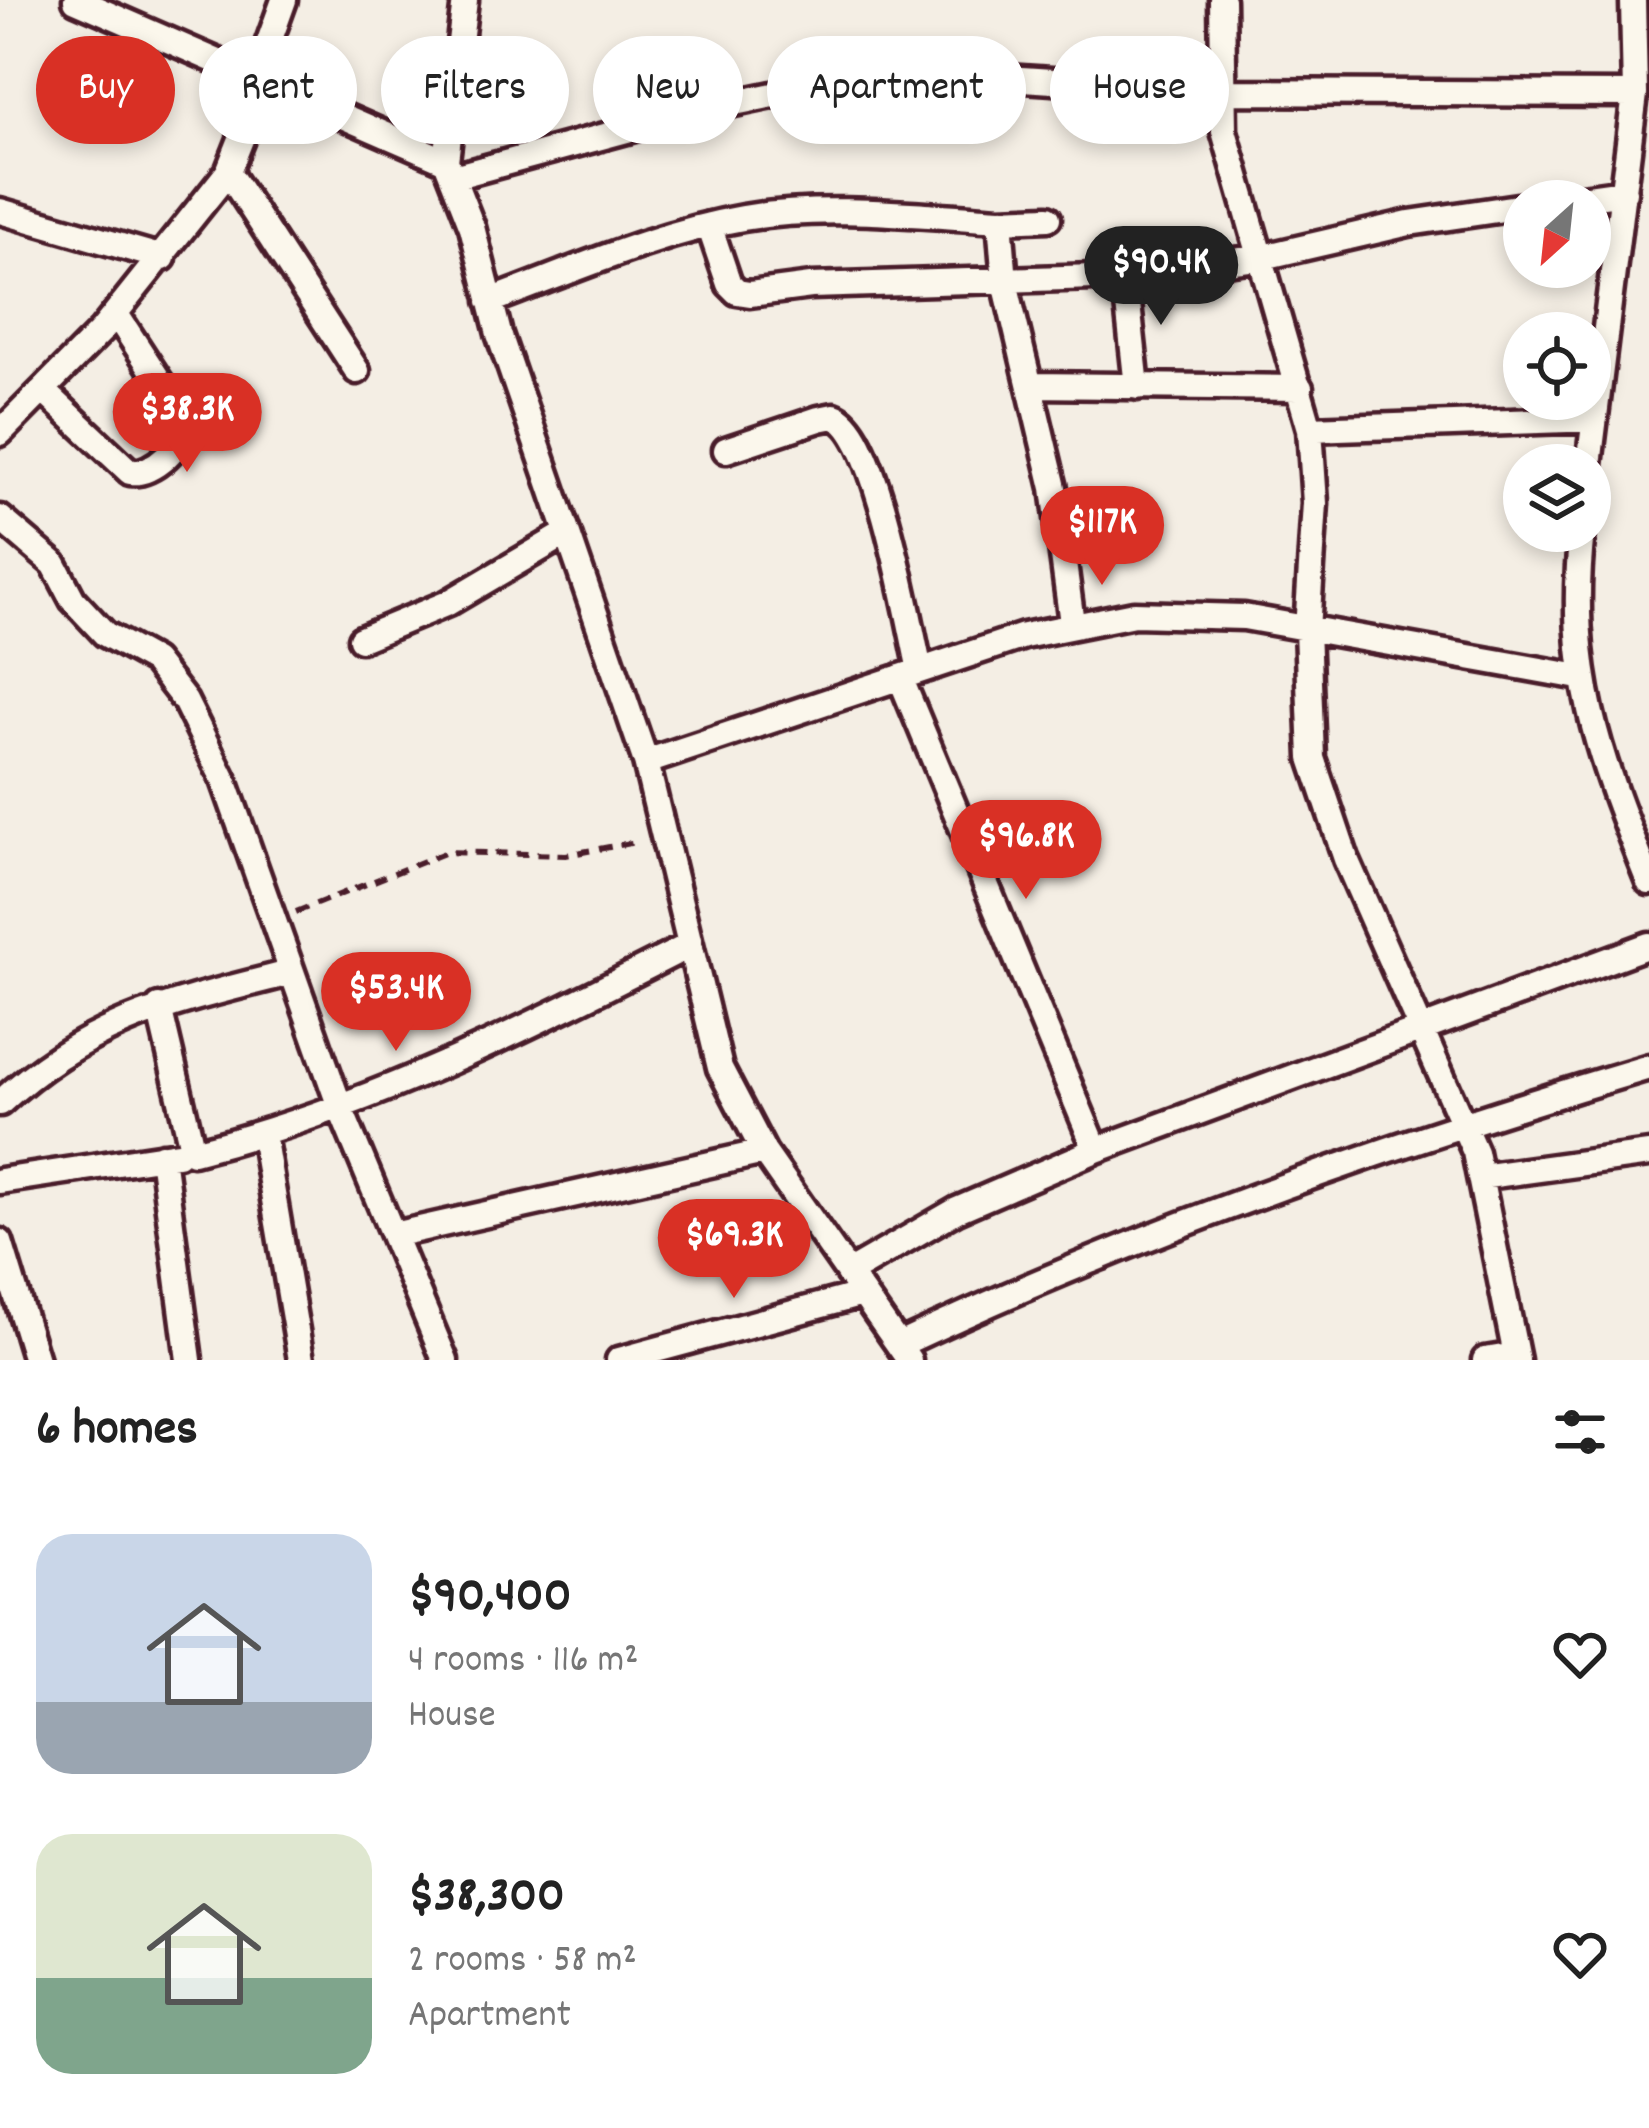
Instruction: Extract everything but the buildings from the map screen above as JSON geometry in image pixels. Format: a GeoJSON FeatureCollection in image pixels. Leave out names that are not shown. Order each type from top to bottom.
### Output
{"type":"FeatureCollection","features":[{"type":"Feature","properties":{"kind":"street"},"geometry":{"type":"LineString","coordinates":[[76,0],[199,53]]}},
{"type":"Feature","properties":{"kind":"street"},"geometry":{"type":"LineString","coordinates":[[271,36],[284,0]]}},
{"type":"Feature","properties":{"kind":"street"},"geometry":{"type":"LineString","coordinates":[[464,0],[450,169],[646,762],[720,1068],[764,1152],[905,1352],[1098,1259],[1649,1067]]}},
{"type":"Feature","properties":{"kind":"street"},"geometry":{"type":"LineString","coordinates":[[1221,36],[1222,0]]}},
{"type":"Feature","properties":{"kind":"street"},"geometry":{"type":"LineString","coordinates":[[1609,312],[1635,94],[1633,0]]}},
{"type":"Feature","properties":{"kind":"street"},"geometry":{"type":"LineString","coordinates":[[357,125],[450,169],[860,77],[962,75],[1050,81]]}},
{"type":"Feature","properties":{"kind":"street"},"geometry":{"type":"LineString","coordinates":[[1229,92],[1635,94]]}},
{"type":"Feature","properties":{"kind":"street"},"geometry":{"type":"LineString","coordinates":[[0,433],[116,314],[163,258],[228,172],[239,144]]}},
{"type":"Feature","properties":{"kind":"street"},"geometry":{"type":"LineString","coordinates":[[1228,144],[1310,429],[1315,503],[1307,629],[1309,729],[1321,793],[1466,1127],[1516,1357],[1485,1360]]}},
{"type":"Feature","properties":{"kind":"street"},"geometry":{"type":"LineString","coordinates":[[228,172],[357,370]]}},
{"type":"Feature","properties":{"kind":"street"},"geometry":{"type":"LineString","coordinates":[[1611,194],[1624,192]]}},
{"type":"Feature","properties":{"kind":"street"},"geometry":{"type":"LineString","coordinates":[[709,225],[725,278],[743,293],[830,285],[1125,276],[1263,256],[1409,223],[1503,209]]}},
{"type":"Feature","properties":{"kind":"street"},"geometry":{"type":"LineString","coordinates":[[0,212],[163,258]]}},
{"type":"Feature","properties":{"kind":"street"},"geometry":{"type":"LineString","coordinates":[[490,301],[709,225],[817,212],[1048,218]]}},
{"type":"Feature","properties":{"kind":"street"},"geometry":{"type":"LineString","coordinates":[[1000,220],[1005,282],[1054,488],[1072,622]]}},
{"type":"Feature","properties":{"kind":"street"},"geometry":{"type":"LineString","coordinates":[[1125,276],[1137,387]]}},
{"type":"Feature","properties":{"kind":"street"},"geometry":{"type":"LineString","coordinates":[[44,391],[111,460],[130,472],[148,471],[175,446],[186,422],[116,314]]}},
{"type":"Feature","properties":{"kind":"street"},"geometry":{"type":"LineString","coordinates":[[1030,385],[1300,388]]}},
{"type":"Feature","properties":{"kind":"street"},"geometry":{"type":"LineString","coordinates":[[726,450],[819,418],[834,416],[852,428],[882,510],[910,674],[1096,1150]]}},
{"type":"Feature","properties":{"kind":"street"},"geometry":{"type":"LineString","coordinates":[[1310,429],[1566,420]]}},
{"type":"Feature","properties":{"kind":"street"},"geometry":{"type":"LineString","coordinates":[[0,518],[54,564],[73,600],[105,634],[154,661],[174,684],[224,780],[341,1110],[445,1360]]}},
{"type":"Feature","properties":{"kind":"street"},"geometry":{"type":"LineString","coordinates":[[361,639],[448,604],[567,533]]}},
{"type":"Feature","properties":{"kind":"street"},"geometry":{"type":"LineString","coordinates":[[1582,552],[1580,677],[1593,733],[1649,883]]}},
{"type":"Feature","properties":{"kind":"street"},"geometry":{"type":"LineString","coordinates":[[646,762],[1072,622],[1192,614],[1307,629],[1580,677]]}},
{"type":"Feature","properties":{"kind":"street"},"geometry":{"type":"LineString","coordinates":[[848,1273],[957,1210],[1096,1150],[1649,945]]}},
{"type":"Feature","properties":{"kind":"street"},"geometry":{"type":"LineString","coordinates":[[0,1180],[193,1151],[341,1110],[533,1025],[688,946]]}},
{"type":"Feature","properties":{"kind":"street"},"geometry":{"type":"LineString","coordinates":[[0,1102],[75,1042],[159,1007],[290,973]]}},
{"type":"Feature","properties":{"kind":"street"},"geometry":{"type":"LineString","coordinates":[[159,1007],[193,1151]]}},
{"type":"Feature","properties":{"kind":"street"},"geometry":{"type":"LineString","coordinates":[[263,1134],[301,1360]]}},
{"type":"Feature","properties":{"kind":"street"},"geometry":{"type":"LineString","coordinates":[[393,1234],[764,1152]]}},
{"type":"Feature","properties":{"kind":"street"},"geometry":{"type":"LineString","coordinates":[[1480,1177],[1649,1154]]}},
{"type":"Feature","properties":{"kind":"street"},"geometry":{"type":"LineString","coordinates":[[162,1156],[190,1360]]}},
{"type":"Feature","properties":{"kind":"street"},"geometry":{"type":"LineString","coordinates":[[0,1242],[37,1360]]}},
{"type":"Feature","properties":{"kind":"street"},"geometry":{"type":"LineString","coordinates":[[619,1360],[863,1294]]}},
{"type":"Feature","properties":{"kind":"path"},"geometry":{"type":"LineString","coordinates":[[271,923],[447,852],[566,855],[663,837]]}}]}
